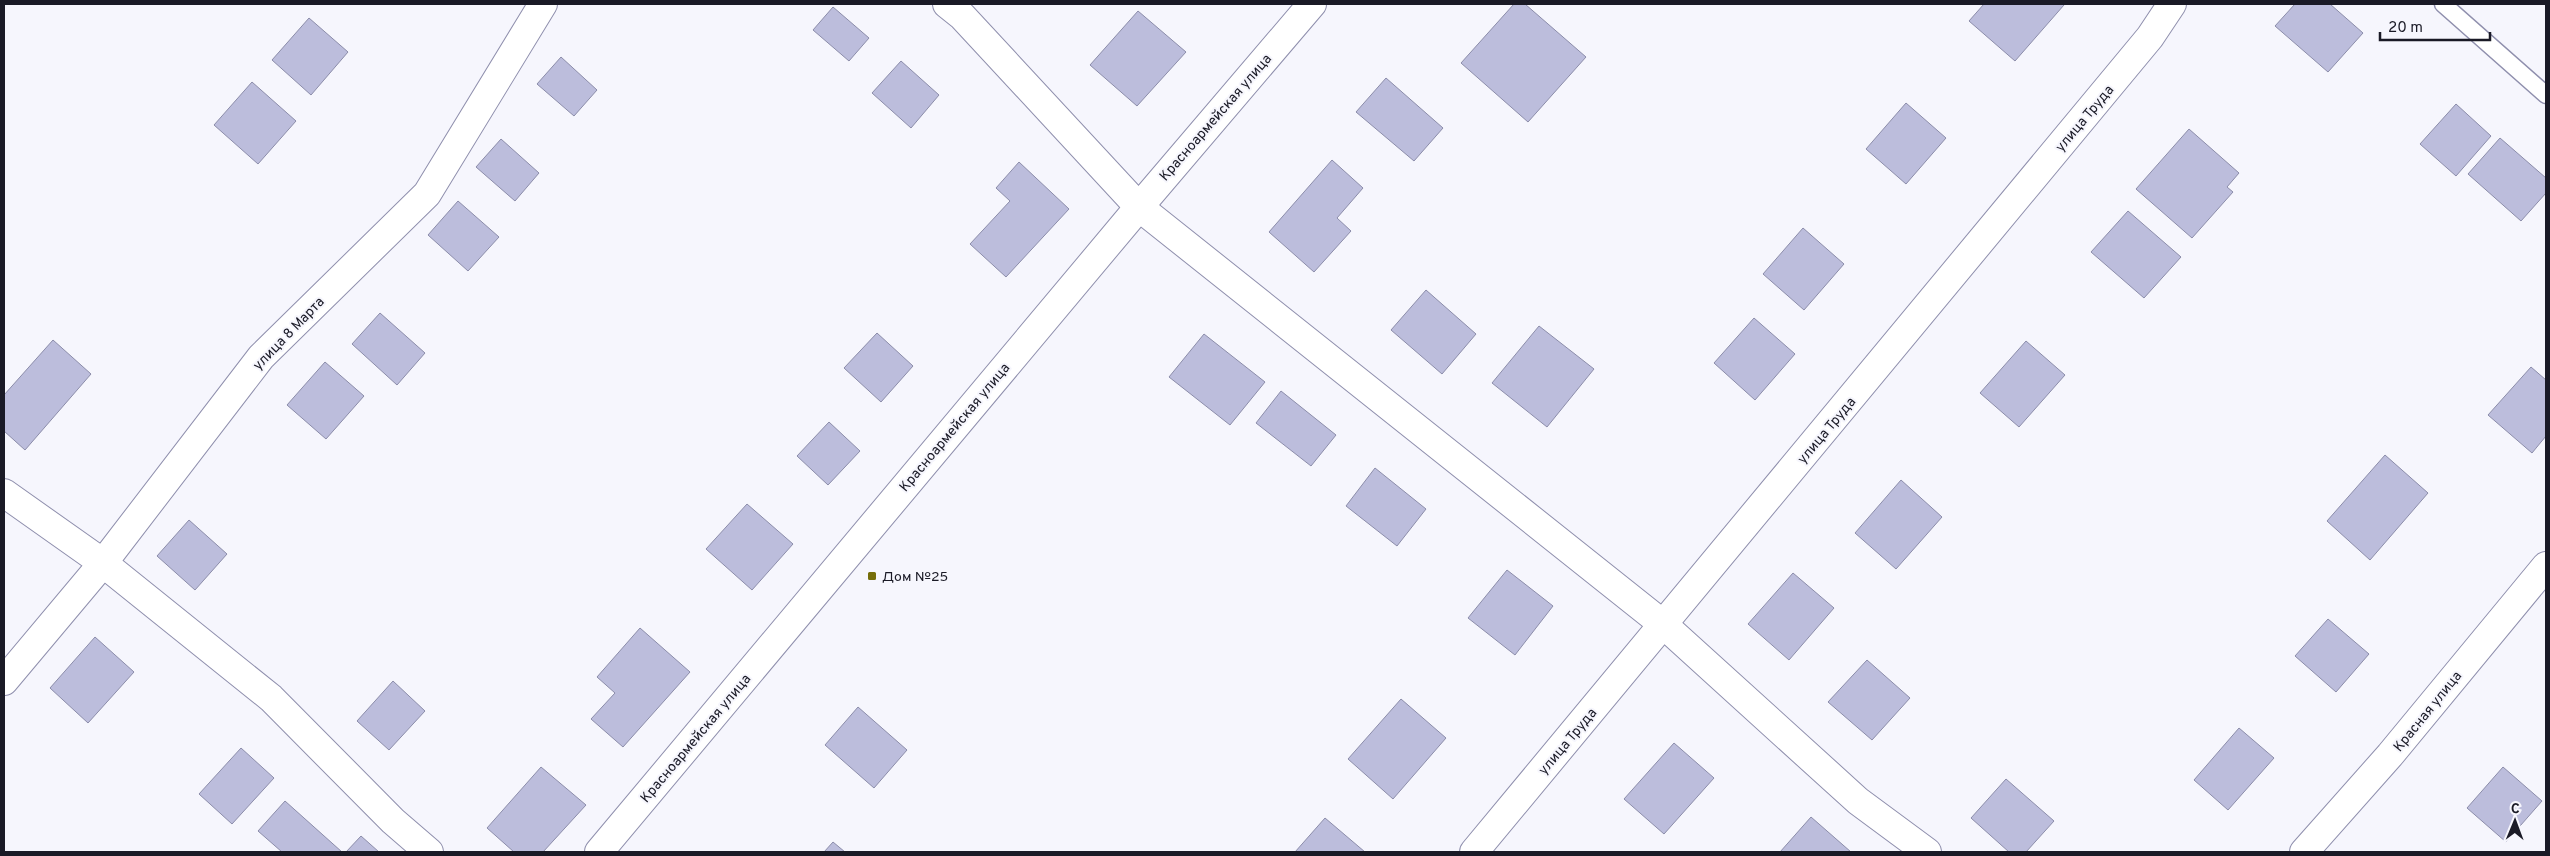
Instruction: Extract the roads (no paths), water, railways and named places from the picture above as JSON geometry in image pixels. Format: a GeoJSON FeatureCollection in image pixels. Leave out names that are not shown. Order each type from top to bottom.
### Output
{"type":"FeatureCollection","features":[{"type":"Feature","properties":{"kind":"street","name":"улица 8 Марта"},"geometry":{"type":"LineString","coordinates":[[4,681],[103,563],[261,357],[427,194],[543,4]]}},
{"type":"Feature","properties":{"kind":"street"},"geometry":{"type":"LineString","coordinates":[[947,4],[962,16],[1138,207],[1664,626],[1858,801],[1927,852]]}},
{"type":"Feature","properties":{"kind":"street","name":"Красноармейская улица"},"geometry":{"type":"LineString","coordinates":[[599,852],[1138,207],[1312,4]]}},
{"type":"Feature","properties":{"kind":"street","name":"улица Труда"},"geometry":{"type":"LineString","coordinates":[[1474,852],[1664,626],[2150,37],[2172,4]]}},
{"type":"Feature","properties":{"kind":"street"},"geometry":{"type":"LineString","coordinates":[[4,493],[103,563],[271,698],[393,821],[429,852]]}},
{"type":"Feature","properties":{"kind":"street","name":"Красная улица"},"geometry":{"type":"LineString","coordinates":[[2304,852],[2390,756],[2546,566]]}},
{"type":"Feature","properties":{"kind":"lane"},"geometry":{"type":"LineString","coordinates":[[2443,4],[2546,95]]}},
{"type":"Feature","properties":{"kind":"place","name":"Дом №25"},"geometry":{"type":"Point","coordinates":[872,576]}}]}
